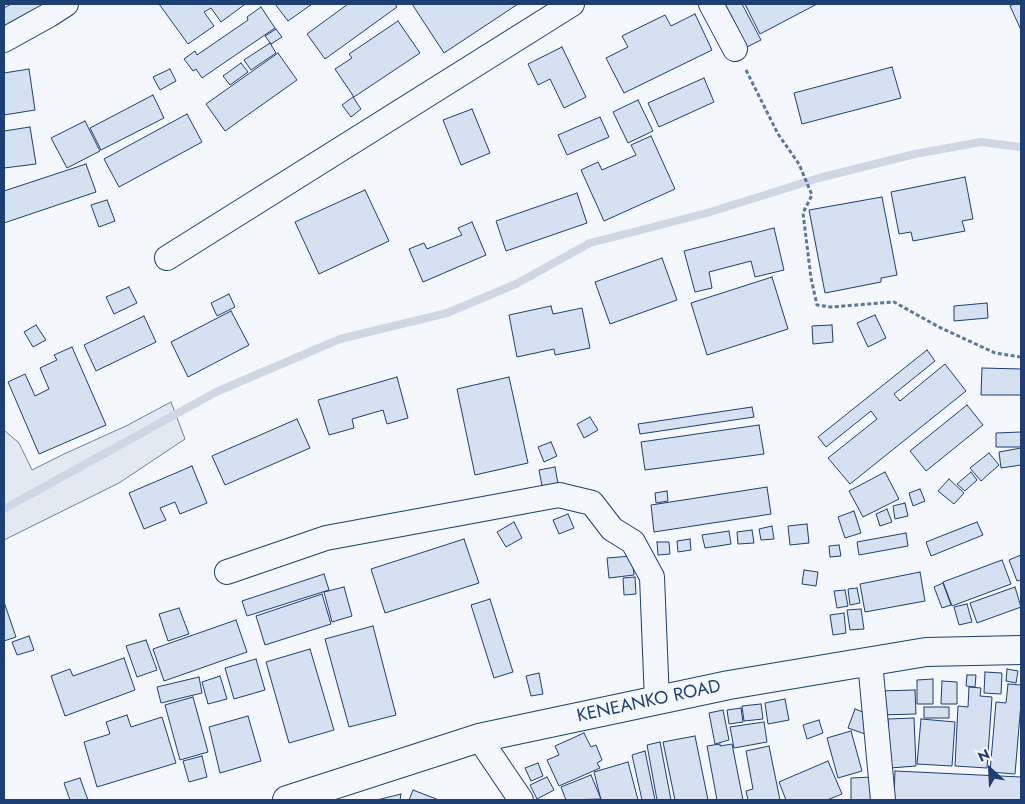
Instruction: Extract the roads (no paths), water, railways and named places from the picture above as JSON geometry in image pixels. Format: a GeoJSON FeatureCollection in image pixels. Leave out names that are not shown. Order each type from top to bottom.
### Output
{"type":"FeatureCollection","features":[{"type":"Feature","properties":{"kind":"street"},"geometry":{"type":"LineString","coordinates":[[4,40],[66,4]]}},
{"type":"Feature","properties":{"kind":"street"},"geometry":{"type":"LineString","coordinates":[[167,258],[572,4]]}},
{"type":"Feature","properties":{"kind":"street"},"geometry":{"type":"LineString","coordinates":[[711,4],[735,49]]}},
{"type":"Feature","properties":{"kind":"street"},"geometry":{"type":"LineString","coordinates":[[227,572],[326,538],[559,495],[592,503],[612,528],[633,542],[652,577],[657,700]]}},
{"type":"Feature","properties":{"kind":"street","name":"KENEANKO ROAD"},"geometry":{"type":"LineString","coordinates":[[287,800],[480,738],[657,700],[926,652],[1021,650]]}},
{"type":"Feature","properties":{"kind":"street"},"geometry":{"type":"LineString","coordinates":[[870,662],[883,800]]}},
{"type":"Feature","properties":{"kind":"street"},"geometry":{"type":"LineString","coordinates":[[480,738],[521,800]]}},
{"type":"Feature","properties":{"kind":"waterway"},"geometry":{"type":"LineString","coordinates":[[4,509],[216,392],[340,339],[447,313],[516,284],[590,243],[707,213],[819,178],[915,154],[981,142],[1021,147]]}}]}
